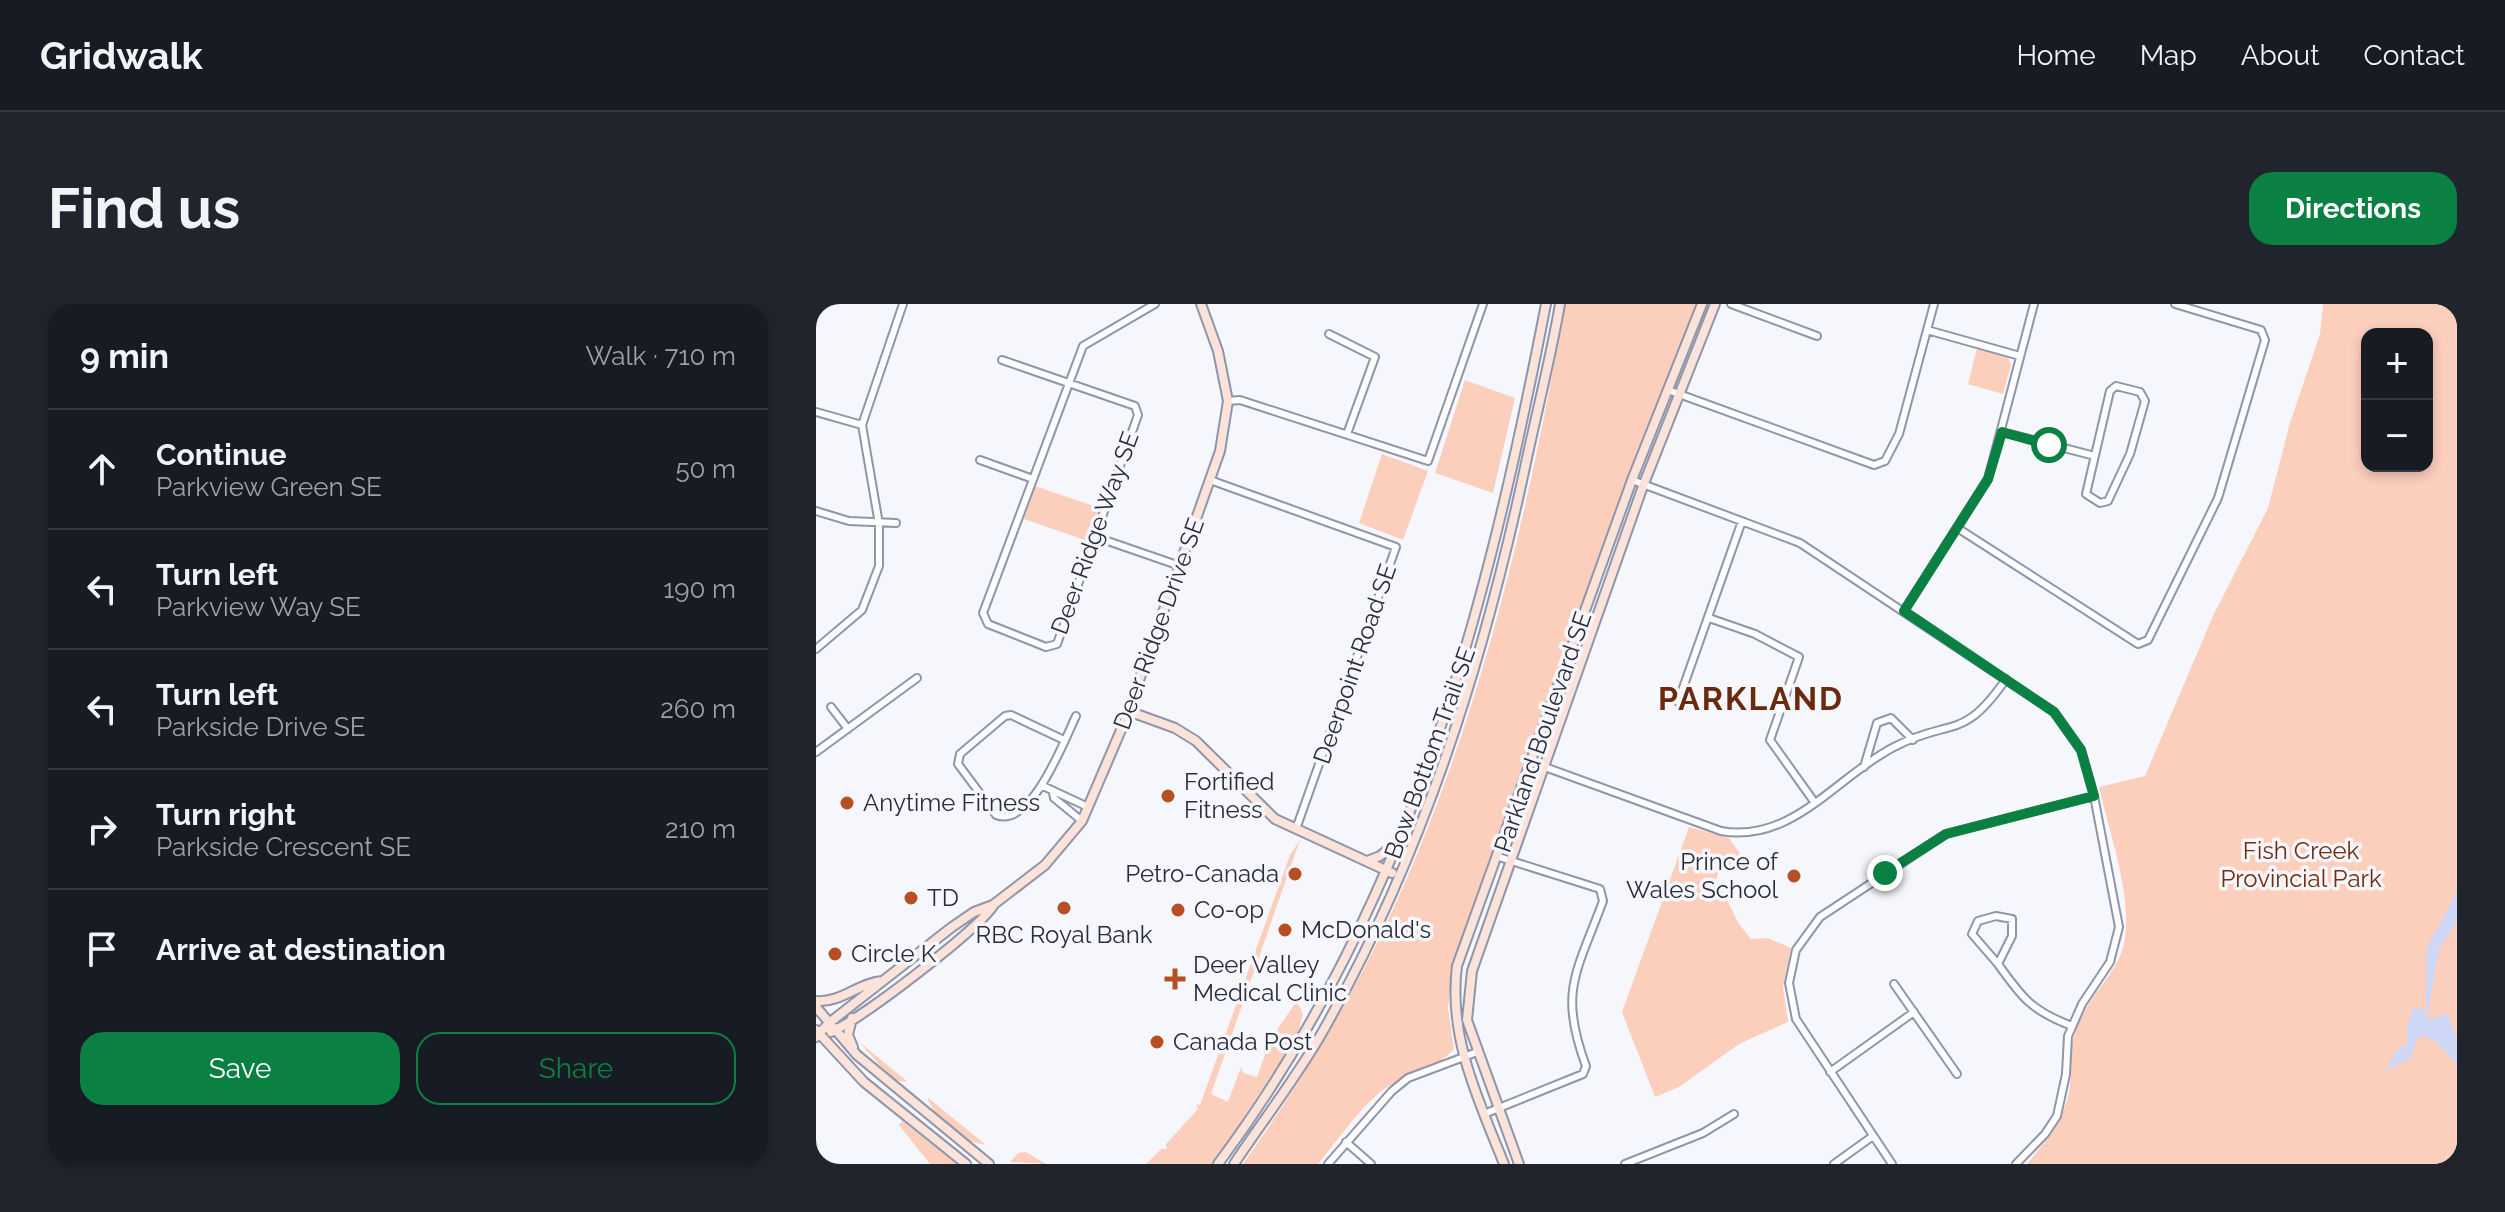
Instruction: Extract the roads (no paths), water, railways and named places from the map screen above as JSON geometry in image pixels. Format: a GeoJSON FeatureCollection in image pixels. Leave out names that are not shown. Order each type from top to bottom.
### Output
{"type":"FeatureCollection","features":[{"type":"Feature","properties":{"kind":"street"},"geometry":{"type":"LineString","coordinates":[[816,649],[862,610],[879,566],[879,524],[862,425],[903,304]]}},
{"type":"Feature","properties":{"kind":"street","name":"Deer Ridge Way SE"},"geometry":{"type":"LineString","coordinates":[[1067,384],[1135,406],[1138,415],[1057,644],[1046,647],[988,624],[983,613],[1067,384],[1083,346],[1155,304]]}},
{"type":"Feature","properties":{"kind":"street","name":"Deer Ridge Drive SE"},"geometry":{"type":"LineString","coordinates":[[832,1027],[882,981],[952,927],[974,912],[993,905],[1045,865],[1082,821],[1128,711],[1220,451],[1228,401],[1218,351],[1201,304]]}},
{"type":"Feature","properties":{"kind":"street"},"geometry":{"type":"LineString","coordinates":[[1228,401],[1240,400],[1428,461],[1483,304]]}},
{"type":"Feature","properties":{"kind":"street","name":"Bow Bottom Trail SE"},"geometry":{"type":"LineString","coordinates":[[1218,1164],[1280,1073],[1357,937],[1388,871],[1429,768],[1472,635],[1546,304]]}},
{"type":"Feature","properties":{"kind":"street","name":"Bow Bottom Trail SE"},"geometry":{"type":"LineString","coordinates":[[1234,1164],[1318,1040],[1400,876],[1436,789],[1476,670],[1517,509],[1560,304]]}},
{"type":"Feature","properties":{"kind":"street","name":"Parkland Boulevard SE"},"geometry":{"type":"LineString","coordinates":[[1504,1164],[1463,1057],[1453,996],[1457,966],[1499,857],[1632,480],[1702,304]]}},
{"type":"Feature","properties":{"kind":"street","name":"Parkland Boulevard SE"},"geometry":{"type":"LineString","coordinates":[[1519,1164],[1467,1020],[1472,971],[1643,486],[1677,393],[1715,304]]}},
{"type":"Feature","properties":{"kind":"street"},"geometry":{"type":"LineString","coordinates":[[1731,304],[1817,336]]}},
{"type":"Feature","properties":{"kind":"street"},"geometry":{"type":"LineString","coordinates":[[1668,390],[1874,465],[1885,461],[1899,434],[1934,304]]}},
{"type":"Feature","properties":{"kind":"street"},"geometry":{"type":"LineString","coordinates":[[1904,611],[1988,479],[2034,304]]}},
{"type":"Feature","properties":{"kind":"street"},"geometry":{"type":"LineString","coordinates":[[1959,529],[2126,637],[2138,644],[2148,640],[2218,498],[2265,340],[2261,330],[2175,304]]}},
{"type":"Feature","properties":{"kind":"street"},"geometry":{"type":"LineString","coordinates":[[1927,330],[2020,356]]}},
{"type":"Feature","properties":{"kind":"street"},"geometry":{"type":"LineString","coordinates":[[1329,334],[1375,357],[1347,434]]}},
{"type":"Feature","properties":{"kind":"street"},"geometry":{"type":"LineString","coordinates":[[1002,360],[1067,384]]}},
{"type":"Feature","properties":{"kind":"street"},"geometry":{"type":"LineString","coordinates":[[2116,386],[2140,392],[2145,401],[2130,454],[2108,501],[2100,503],[2086,494],[2095,456],[2110,391],[2116,386]]}},
{"type":"Feature","properties":{"kind":"street"},"geometry":{"type":"LineString","coordinates":[[816,412],[862,425]]}},
{"type":"Feature","properties":{"kind":"street"},"geometry":{"type":"LineString","coordinates":[[2002,432],[2095,456]]}},
{"type":"Feature","properties":{"kind":"street"},"geometry":{"type":"LineString","coordinates":[[980,460],[1033,479]]}},
{"type":"Feature","properties":{"kind":"street","name":"Deerpoint Road SE"},"geometry":{"type":"LineString","coordinates":[[1210,480],[1396,547],[1295,831]]}},
{"type":"Feature","properties":{"kind":"street"},"geometry":{"type":"LineString","coordinates":[[1632,480],[1800,543],[2054,712],[2081,750],[2094,796],[2119,927],[2110,962],[2072,1026],[2057,1116],[2039,1142],[2016,1164]]}},
{"type":"Feature","properties":{"kind":"street"},"geometry":{"type":"LineString","coordinates":[[816,511],[849,521],[896,523]]}},
{"type":"Feature","properties":{"kind":"street"},"geometry":{"type":"LineString","coordinates":[[1678,702],[1742,521]]}},
{"type":"Feature","properties":{"kind":"street"},"geometry":{"type":"LineString","coordinates":[[1096,537],[1180,566]]}},
{"type":"Feature","properties":{"kind":"street"},"geometry":{"type":"LineString","coordinates":[[1709,618],[1755,634],[1799,657],[1770,740],[1815,803]]}},
{"type":"Feature","properties":{"kind":"street"},"geometry":{"type":"LineString","coordinates":[[816,752],[917,678]]}},
{"type":"Feature","properties":{"kind":"street"},"geometry":{"type":"LineString","coordinates":[[1531,762],[1732,833],[1770,829],[1815,803],[1893,747],[1962,726],[1990,702],[2006,679]]}},
{"type":"Feature","properties":{"kind":"street"},"geometry":{"type":"LineString","coordinates":[[831,707],[848,729]]}},
{"type":"Feature","properties":{"kind":"street"},"geometry":{"type":"LineString","coordinates":[[1128,711],[1175,728],[1196,741],[1262,810],[1295,831],[1400,876]]}},
{"type":"Feature","properties":{"kind":"street"},"geometry":{"type":"LineString","coordinates":[[1064,740],[1011,715],[1005,716],[960,754],[958,764],[996,815],[1006,819],[1013,817],[1043,786],[1076,716]]}},
{"type":"Feature","properties":{"kind":"street"},"geometry":{"type":"LineString","coordinates":[[1864,767],[1877,723],[1883,719],[1891,718],[1913,740]]}},
{"type":"Feature","properties":{"kind":"street"},"geometry":{"type":"LineString","coordinates":[[1043,786],[1088,807]]}},
{"type":"Feature","properties":{"kind":"street"},"geometry":{"type":"LineString","coordinates":[[1053,793],[1054,798],[1082,821]]}},
{"type":"Feature","properties":{"kind":"street"},"geometry":{"type":"LineString","coordinates":[[1892,1164],[1805,1036],[1790,998],[1796,950],[1820,917],[1946,834],[2094,796]]}},
{"type":"Feature","properties":{"kind":"street"},"geometry":{"type":"LineString","coordinates":[[1366,861],[1387,851],[1400,836]]}},
{"type":"Feature","properties":{"kind":"street"},"geometry":{"type":"LineString","coordinates":[[1484,1114],[1583,1074],[1586,1066],[1573,1030],[1570,1000],[1603,901],[1600,889],[1499,857]]}},
{"type":"Feature","properties":{"kind":"street","name":"Deer Ridge Drive SE"},"geometry":{"type":"LineString","coordinates":[[817,1034],[852,1018],[982,921],[993,905]]}},
{"type":"Feature","properties":{"kind":"street"},"geometry":{"type":"LineString","coordinates":[[1998,964],[2014,927],[2012,919],[2005,916],[1978,921],[1972,934],[2028,1005],[2039,1013],[2072,1026]]}},
{"type":"Feature","properties":{"kind":"street"},"geometry":{"type":"LineString","coordinates":[[882,981],[816,1004],[857,1055],[989,1164]]}},
{"type":"Feature","properties":{"kind":"street"},"geometry":{"type":"LineString","coordinates":[[1894,984],[1957,1074]]}},
{"type":"Feature","properties":{"kind":"street"},"geometry":{"type":"LineString","coordinates":[[1830,1072],[1914,1012]]}},
{"type":"Feature","properties":{"kind":"street"},"geometry":{"type":"LineString","coordinates":[[852,1018],[848,1035],[857,1055]]}},
{"type":"Feature","properties":{"kind":"street"},"geometry":{"type":"LineString","coordinates":[[817,1034],[864,1082],[966,1164]]}},
{"type":"Feature","properties":{"kind":"street"},"geometry":{"type":"LineString","coordinates":[[1328,1164],[1408,1078],[1477,1052]]}},
{"type":"Feature","properties":{"kind":"street"},"geometry":{"type":"LineString","coordinates":[[1625,1164],[1703,1133],[1734,1114]]}},
{"type":"Feature","properties":{"kind":"street"},"geometry":{"type":"LineString","coordinates":[[1834,1164],[1873,1136]]}},
{"type":"Feature","properties":{"kind":"street"},"geometry":{"type":"LineString","coordinates":[[1346,1142],[1371,1164]]}},
{"type":"Feature","properties":{"kind":"water"},"geometry":{"type":"Polygon","coordinates":[[[2457,891],[2457,921],[2439,949],[2427,1017],[2430,1020],[2447,1013],[2457,1038],[2457,1064],[2434,1040],[2422,1035],[2414,1045],[2412,1057],[2385,1072],[2395,1052],[2408,1042],[2406,1032],[2413,1007],[2426,1011],[2426,950],[2457,891]]]}},
{"type":"Feature","properties":{"kind":"place","name":"Fortified Fitness"},"geometry":{"type":"Point","coordinates":[1168,796]}},
{"type":"Feature","properties":{"kind":"place","name":"Anytime Fitness"},"geometry":{"type":"Point","coordinates":[847,803]}},
{"type":"Feature","properties":{"kind":"place","name":"Petro-Canada"},"geometry":{"type":"Point","coordinates":[1295,874]}},
{"type":"Feature","properties":{"kind":"place","name":"Prince of Wales School"},"geometry":{"type":"Point","coordinates":[1794,876]}},
{"type":"Feature","properties":{"kind":"place","name":"TD"},"geometry":{"type":"Point","coordinates":[911,898]}},
{"type":"Feature","properties":{"kind":"place","name":"RBC Royal Bank"},"geometry":{"type":"Point","coordinates":[1064,908]}},
{"type":"Feature","properties":{"kind":"place","name":"Co-op"},"geometry":{"type":"Point","coordinates":[1178,910]}},
{"type":"Feature","properties":{"kind":"place","name":"McDonald's"},"geometry":{"type":"Point","coordinates":[1285,930]}},
{"type":"Feature","properties":{"kind":"place","name":"Circle K"},"geometry":{"type":"Point","coordinates":[835,954]}},
{"type":"Feature","properties":{"kind":"place","name":"Deer Valley Medical Clinic"},"geometry":{"type":"Point","coordinates":[1175,979]}},
{"type":"Feature","properties":{"kind":"place","name":"Canada Post"},"geometry":{"type":"Point","coordinates":[1157,1042]}},
{"type":"Feature","properties":{"kind":"district","name":"PARKLAND"},"geometry":{"type":"Point","coordinates":[1751,699]}},
{"type":"Feature","properties":{"kind":"park label","name":"Fish Creek Provincial Park"},"geometry":{"type":"Point","coordinates":[2301,865]}}]}
